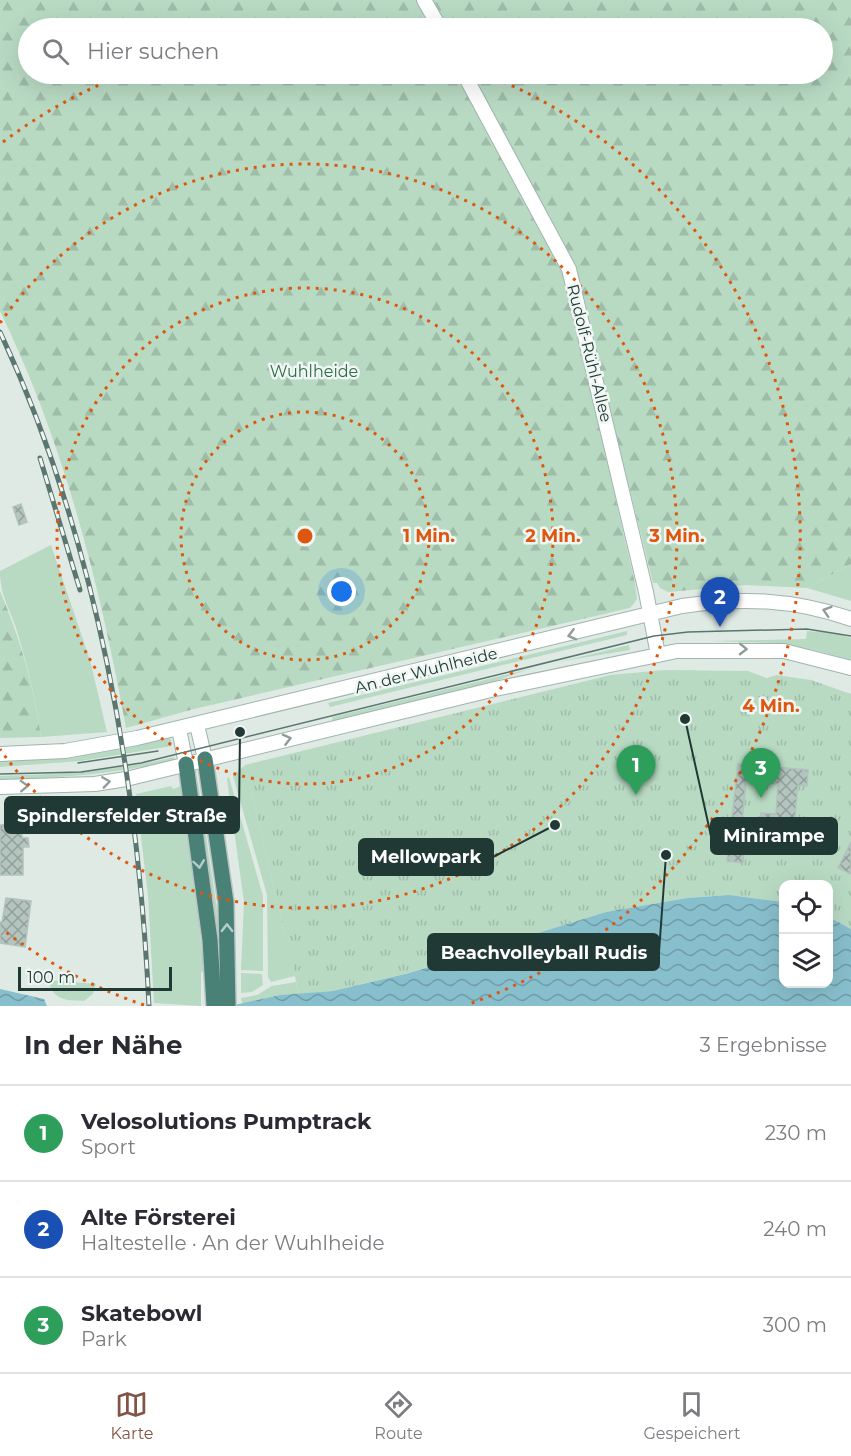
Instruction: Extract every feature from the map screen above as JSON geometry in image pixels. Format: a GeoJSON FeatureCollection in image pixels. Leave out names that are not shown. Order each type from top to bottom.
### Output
{"type":"FeatureCollection","features":[{"type":"Feature","properties":{"kind":"highway"},"geometry":{"type":"LineString","coordinates":[[205,759],[226,902],[221,986],[214,1006]]}},
{"type":"Feature","properties":{"kind":"highway"},"geometry":{"type":"LineString","coordinates":[[186,764],[210,940],[228,1006]]}},
{"type":"Feature","properties":{"kind":"main road"},"geometry":{"type":"LineString","coordinates":[[424,0],[434,18]]}},
{"type":"Feature","properties":{"kind":"main road","name":"Rudolf-Rühl-Allee"},"geometry":{"type":"LineString","coordinates":[[469,84],[569,268],[587,336],[658,655]]}},
{"type":"Feature","properties":{"kind":"main road","name":"An der Wuhlheide"},"geometry":{"type":"LineString","coordinates":[[0,754],[65,751],[179,729],[650,616],[675,608],[721,600],[762,600],[803,604],[851,619]]}},
{"type":"Feature","properties":{"kind":"main road","name":"An der Wuhlheide"},"geometry":{"type":"LineString","coordinates":[[0,787],[94,784],[126,779],[495,689],[677,651],[759,650],[801,654],[851,668]]}},
{"type":"Feature","properties":{"kind":"main road"},"geometry":{"type":"LineString","coordinates":[[197,724],[205,759]]}},
{"type":"Feature","properties":{"kind":"main road"},"geometry":{"type":"LineString","coordinates":[[179,729],[186,764]]}},
{"type":"Feature","properties":{"kind":"green space","name":"Wuhlheide"},"geometry":{"type":"Polygon","coordinates":[[[0,0],[417,0],[427,18],[18,18],[18,84],[462,84],[562,267],[637,599],[630,608],[194,709],[126,728],[92,568],[77,515],[43,412],[0,311],[0,0]]]}},
{"type":"Feature","properties":{"kind":"green space"},"geometry":{"type":"Polygon","coordinates":[[[430,0],[851,0],[851,564],[807,588],[746,585],[668,592],[660,588],[657,583],[653,583],[575,269],[475,84],[833,84],[833,18],[440,18],[430,0]]]}},
{"type":"Feature","properties":{"kind":"green space"},"geometry":{"type":"Polygon","coordinates":[[[51,545],[90,660],[107,732],[41,737],[37,709],[16,628],[3,594],[0,571],[51,545]]]}},
{"type":"Feature","properties":{"kind":"green space"},"geometry":{"type":"Polygon","coordinates":[[[851,564],[851,601],[807,588],[851,564]]]}},
{"type":"Feature","properties":{"kind":"green space"},"geometry":{"type":"Polygon","coordinates":[[[0,591],[25,662],[41,737],[0,738],[0,591]]]}},
{"type":"Feature","properties":{"kind":"green space"},"geometry":{"type":"Polygon","coordinates":[[[627,631],[627,635],[330,707],[328,703],[627,631]]]}},
{"type":"Feature","properties":{"kind":"green space"},"geometry":{"type":"Polygon","coordinates":[[[807,631],[835,633],[851,638],[851,660],[775,643],[711,641],[806,639],[807,631]]]}},
{"type":"Feature","properties":{"kind":"green space"},"geometry":{"type":"Polygon","coordinates":[[[629,645],[630,650],[552,664],[629,645]]]}},
{"type":"Feature","properties":{"kind":"green space"},"geometry":{"type":"Polygon","coordinates":[[[535,668],[490,684],[333,722],[332,717],[535,668]]]}},
{"type":"Feature","properties":{"kind":"green space"},"geometry":{"type":"Polygon","coordinates":[[[665,670],[748,671],[767,678],[777,675],[811,680],[851,694],[851,929],[833,919],[833,880],[779,880],[779,901],[729,895],[687,898],[606,912],[408,973],[333,991],[299,994],[245,765],[610,675],[665,670]]]}},
{"type":"Feature","properties":{"kind":"green space"},"geometry":{"type":"Polygon","coordinates":[[[163,738],[171,739],[172,746],[81,761],[0,767],[0,761],[76,755],[163,738]]]}},
{"type":"Feature","properties":{"kind":"green space"},"geometry":{"type":"Polygon","coordinates":[[[174,757],[174,760],[109,772],[0,780],[0,776],[109,769],[174,757]]]}},
{"type":"Feature","properties":{"kind":"green space"},"geometry":{"type":"Polygon","coordinates":[[[245,765],[295,976],[271,982],[268,977],[267,895],[233,776],[245,765]]]}},
{"type":"Feature","properties":{"kind":"green space"},"geometry":{"type":"Polygon","coordinates":[[[229,777],[263,896],[263,971],[241,970],[244,902],[227,779],[229,777]]]}},
{"type":"Feature","properties":{"kind":"green space"},"geometry":{"type":"Polygon","coordinates":[[[198,782],[219,922],[223,984],[219,984],[194,783],[198,782]]]}},
{"type":"Feature","properties":{"kind":"green space"},"geometry":{"type":"Polygon","coordinates":[[[171,786],[173,789],[181,786],[185,794],[204,971],[201,972],[201,1006],[154,1003],[148,896],[136,794],[171,786]]]}},
{"type":"Feature","properties":{"kind":"green space"},"geometry":{"type":"Polygon","coordinates":[[[241,973],[262,974],[263,985],[252,992],[241,993],[241,973]]]}},
{"type":"Feature","properties":{"kind":"green space"},"geometry":{"type":"Polygon","coordinates":[[[48,980],[96,984],[93,994],[84,1001],[71,1000],[57,996],[48,980]]]}},
{"type":"Feature","properties":{"kind":"green space"},"geometry":{"type":"Polygon","coordinates":[[[296,982],[299,994],[280,995],[242,1004],[241,998],[257,995],[272,986],[296,982]]]}},
{"type":"Feature","properties":{"kind":"water"},"geometry":{"type":"Polygon","coordinates":[[[729,895],[779,901],[779,988],[833,988],[833,919],[851,929],[851,1006],[230,1006],[280,995],[333,991],[409,973],[606,912],[687,898],[729,895]]]}},
{"type":"Feature","properties":{"kind":"water"},"geometry":{"type":"Polygon","coordinates":[[[0,989],[44,999],[47,1006],[0,1006],[0,989]]]}},
{"type":"Feature","properties":{"kind":"building"},"geometry":{"type":"Polygon","coordinates":[[[21,504],[27,522],[19,525],[13,507],[21,504]]]}},
{"type":"Feature","properties":{"kind":"building"},"geometry":{"type":"Polygon","coordinates":[[[738,764],[808,770],[807,786],[798,785],[794,828],[781,827],[780,837],[745,834],[743,863],[727,861],[738,764]],[[746,781],[742,823],[760,824],[761,813],[776,814],[778,784],[746,781]]]}},
{"type":"Feature","properties":{"kind":"building"},"geometry":{"type":"Polygon","coordinates":[[[22,824],[22,838],[28,838],[29,847],[23,847],[23,875],[0,875],[0,825],[22,824]]]}},
{"type":"Feature","properties":{"kind":"building"},"geometry":{"type":"Polygon","coordinates":[[[851,842],[851,874],[838,868],[851,842]]]}},
{"type":"Feature","properties":{"kind":"building"},"geometry":{"type":"Polygon","coordinates":[[[6,898],[31,901],[25,947],[0,943],[0,922],[2,922],[6,898]]]}},
{"type":"Feature","properties":{"kind":"tram line"},"geometry":{"type":"LineString","coordinates":[[0,774],[81,772],[141,763],[654,636],[688,632],[807,629],[851,636]]}},
{"type":"Feature","properties":{"kind":"tram line"},"geometry":{"type":"LineString","coordinates":[[78,763],[158,751]]}},
{"type":"Feature","properties":{"kind":"railway"},"geometry":{"type":"LineString","coordinates":[[0,332],[34,411],[63,493],[87,577],[107,662],[123,748],[135,834],[149,1006]]}},
{"type":"Feature","properties":{"kind":"railway"},"geometry":{"type":"LineString","coordinates":[[40,458],[80,590]]}},
{"type":"Feature","properties":{"kind":"place","name":"Alte Försterei"},"geometry":{"type":"Point","coordinates":[720,627]}},
{"type":"Feature","properties":{"kind":"place","name":"Minirampe"},"geometry":{"type":"Point","coordinates":[685,719]}},
{"type":"Feature","properties":{"kind":"place","name":"Spindlersfelder Straße"},"geometry":{"type":"Point","coordinates":[240,732]}},
{"type":"Feature","properties":{"kind":"place","name":"Velosolutions Pumptrack"},"geometry":{"type":"Point","coordinates":[636,795]}},
{"type":"Feature","properties":{"kind":"place","name":"Skatebowl"},"geometry":{"type":"Point","coordinates":[761,798]}},
{"type":"Feature","properties":{"kind":"place","name":"Mellowpark"},"geometry":{"type":"Point","coordinates":[555,825]}},
{"type":"Feature","properties":{"kind":"place","name":"Beachvolleyball Rudis"},"geometry":{"type":"Point","coordinates":[666,855]}}]}
